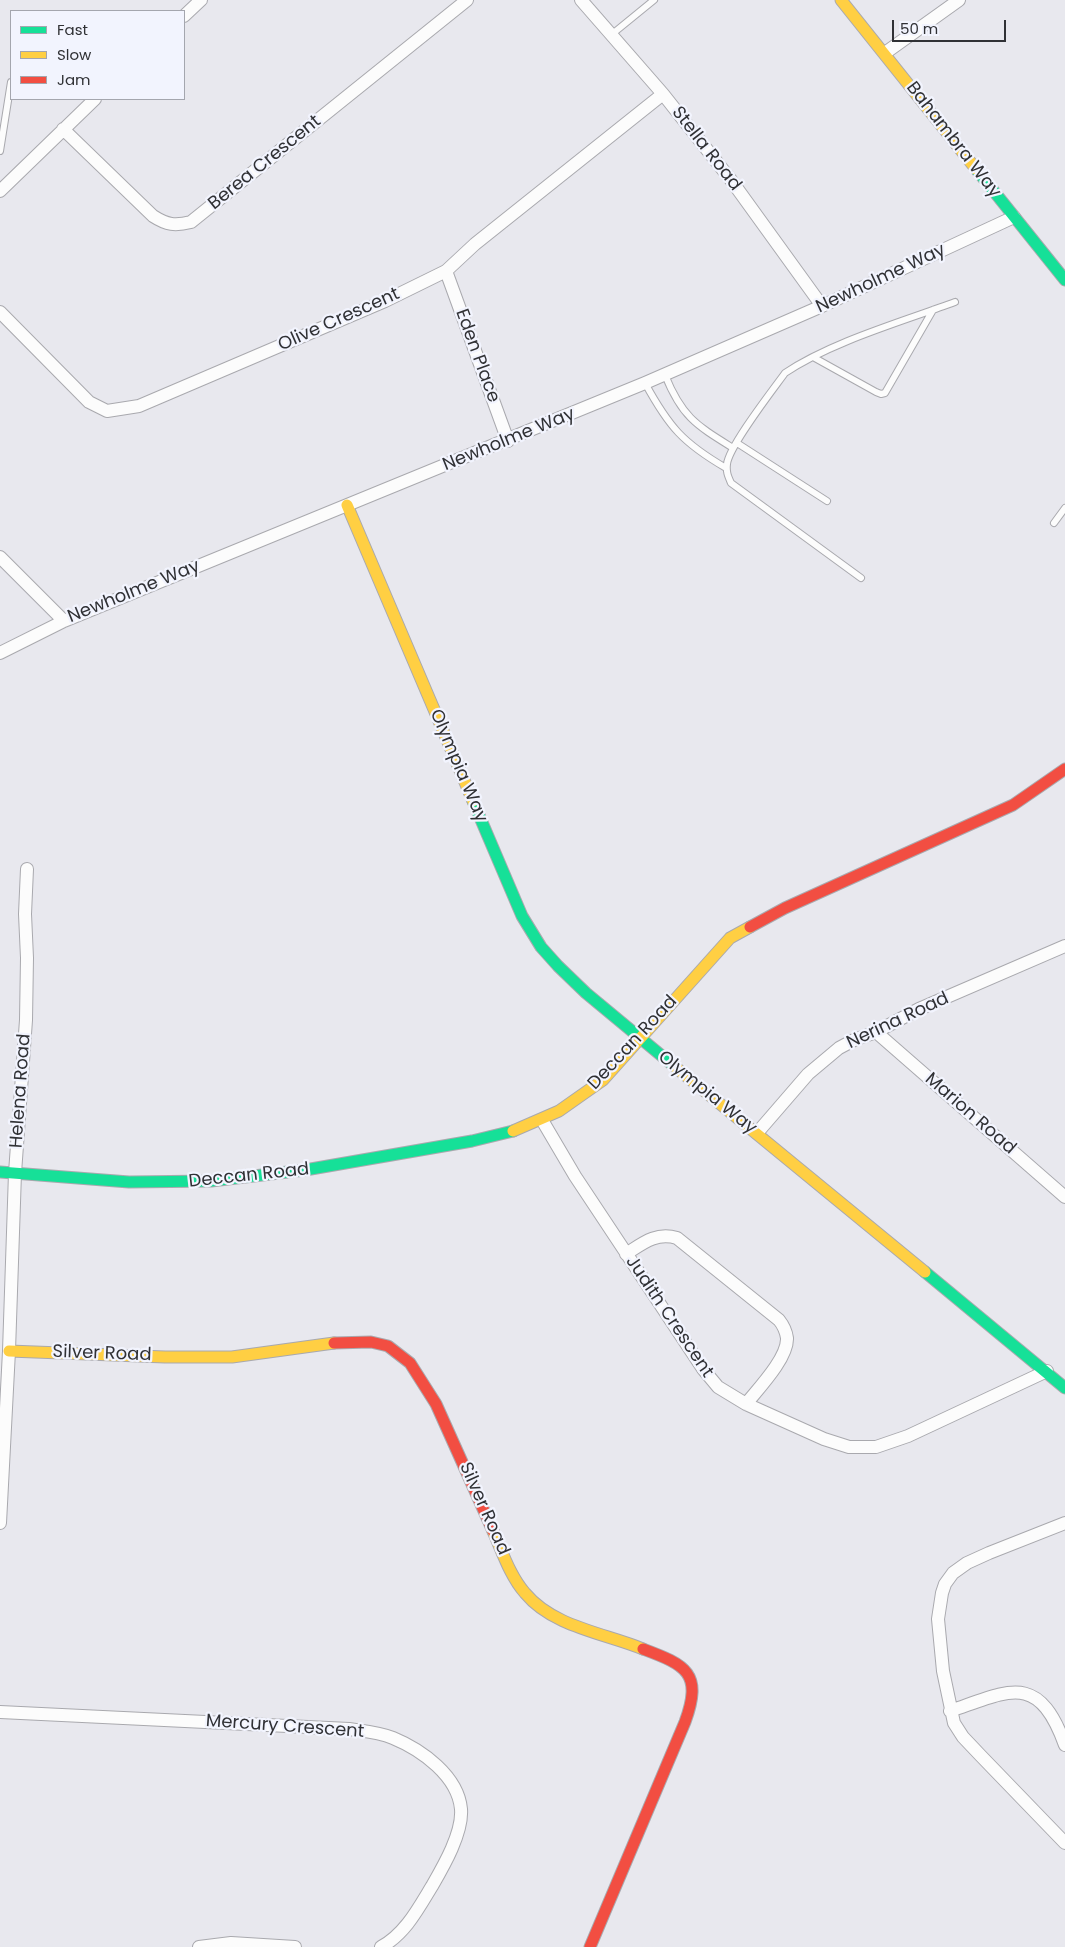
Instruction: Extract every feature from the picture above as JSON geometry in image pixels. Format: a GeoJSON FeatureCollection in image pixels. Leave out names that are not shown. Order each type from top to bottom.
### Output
{"type":"FeatureCollection","features":[{"type":"Feature","properties":{"kind":"street"},"geometry":{"type":"LineString","coordinates":[[185,15],[201,0]]}},
{"type":"Feature","properties":{"kind":"street","name":"Berea Crescent"},"geometry":{"type":"LineString","coordinates":[[63,129],[153,216],[164,223],[177,226],[191,222],[467,0]]}},
{"type":"Feature","properties":{"kind":"street","name":"Stella Road"},"geometry":{"type":"LineString","coordinates":[[581,0],[663,94],[731,180],[822,306]]}},
{"type":"Feature","properties":{"kind":"street","name":"Bahambra Way"},"geometry":{"type":"LineString","coordinates":[[841,0],[1065,280]]}},
{"type":"Feature","properties":{"kind":"street"},"geometry":{"type":"LineString","coordinates":[[885,53],[959,0]]}},
{"type":"Feature","properties":{"kind":"street","name":"Olive Crescent"},"geometry":{"type":"LineString","coordinates":[[0,312],[89,402],[107,411],[139,406],[385,301],[446,271],[475,244],[663,94]]}},
{"type":"Feature","properties":{"kind":"street"},"geometry":{"type":"LineString","coordinates":[[0,191],[94,100]]}},
{"type":"Feature","properties":{"kind":"street","name":"Newholme Way"},"geometry":{"type":"LineString","coordinates":[[0,653],[64,621],[645,384],[822,306],[1014,217]]}},
{"type":"Feature","properties":{"kind":"street","name":"Eden Place"},"geometry":{"type":"LineString","coordinates":[[446,271],[508,440]]}},
{"type":"Feature","properties":{"kind":"street","name":"Olympia Way"},"geometry":{"type":"LineString","coordinates":[[347,505],[509,886],[532,934],[546,953],[575,984],[640,1039],[757,1133],[1065,1388]]}},
{"type":"Feature","properties":{"kind":"street"},"geometry":{"type":"LineString","coordinates":[[0,557],[64,621]]}},
{"type":"Feature","properties":{"kind":"street","name":"Deccan Road"},"geometry":{"type":"LineString","coordinates":[[0,1172],[146,1183],[196,1183],[238,1180],[480,1140],[542,1120],[583,1096],[603,1080],[730,938],[785,908],[1013,805],[1065,769]]}},
{"type":"Feature","properties":{"kind":"street","name":"Helena Road"},"geometry":{"type":"LineString","coordinates":[[0,1523],[9,1351],[14,1173],[26,1020],[27,958],[25,914],[27,869]]}},
{"type":"Feature","properties":{"kind":"street","name":"Nerina Road"},"geometry":{"type":"LineString","coordinates":[[757,1133],[808,1074],[826,1058],[854,1040],[876,1032],[919,1009],[1065,946]]}},
{"type":"Feature","properties":{"kind":"street","name":"Marion Road"},"geometry":{"type":"LineString","coordinates":[[876,1032],[1065,1197]]}},
{"type":"Feature","properties":{"kind":"street","name":"Judith Crescent"},"geometry":{"type":"LineString","coordinates":[[542,1120],[575,1176],[703,1369],[718,1387],[746,1404],[824,1439],[848,1446],[876,1447],[908,1436],[1046,1372]]}},
{"type":"Feature","properties":{"kind":"street"},"geometry":{"type":"LineString","coordinates":[[626,1254],[658,1236],[667,1235],[677,1238],[779,1320],[785,1330],[786,1346],[774,1369],[746,1404]]}},
{"type":"Feature","properties":{"kind":"street","name":"Silver Road"},"geometry":{"type":"LineString","coordinates":[[9,1351],[165,1357],[232,1356],[342,1342],[371,1342],[388,1346],[410,1363],[436,1404],[509,1566],[519,1585],[530,1599],[552,1615],[666,1658],[682,1667],[690,1676],[693,1686],[693,1699],[685,1722],[590,1947]]}},
{"type":"Feature","properties":{"kind":"street"},"geometry":{"type":"LineString","coordinates":[[1065,1523],[967,1563],[953,1574],[945,1584],[938,1618],[943,1671],[954,1723],[963,1737],[1065,1843]]}},
{"type":"Feature","properties":{"kind":"street"},"geometry":{"type":"LineString","coordinates":[[950,1711],[1012,1691],[1024,1693],[1035,1698],[1052,1716],[1065,1745]]}},
{"type":"Feature","properties":{"kind":"street","name":"Mercury Crescent"},"geometry":{"type":"LineString","coordinates":[[0,1712],[348,1729],[392,1738],[411,1748],[431,1761],[450,1780],[458,1794],[461,1820],[456,1838],[438,1876],[417,1911],[402,1931],[392,1941],[381,1947]]}},
{"type":"Feature","properties":{"kind":"street"},"geometry":{"type":"LineString","coordinates":[[199,1947],[231,1943],[296,1947]]}},
{"type":"Feature","properties":{"kind":"lane"},"geometry":{"type":"LineString","coordinates":[[611,35],[654,0]]}},
{"type":"Feature","properties":{"kind":"lane"},"geometry":{"type":"LineString","coordinates":[[0,151],[10,88]]}},
{"type":"Feature","properties":{"kind":"lane"},"geometry":{"type":"LineString","coordinates":[[861,578],[731,482],[726,473],[726,463],[735,445],[784,373],[813,357],[847,342],[954,302]]}},
{"type":"Feature","properties":{"kind":"lane"},"geometry":{"type":"LineString","coordinates":[[813,357],[876,392],[885,393],[933,310]]}},
{"type":"Feature","properties":{"kind":"lane"},"geometry":{"type":"LineString","coordinates":[[665,375],[671,390],[688,417],[698,426],[735,445],[827,501]]}},
{"type":"Feature","properties":{"kind":"lane"},"geometry":{"type":"LineString","coordinates":[[645,384],[669,423],[688,443],[726,468]]}},
{"type":"Feature","properties":{"kind":"lane"},"geometry":{"type":"LineString","coordinates":[[1054,523],[1065,508]]}},
{"type":"Feature","properties":{"kind":"traffic: fast"},"geometry":{"type":"LineString","coordinates":[[976,169],[1065,280]]}},
{"type":"Feature","properties":{"kind":"traffic: fast"},"geometry":{"type":"LineString","coordinates":[[473,801],[522,916],[541,947],[586,993],[674,1066]]}},
{"type":"Feature","properties":{"kind":"traffic: fast"},"geometry":{"type":"LineString","coordinates":[[0,1172],[129,1182],[211,1181],[305,1170],[472,1141],[513,1131]]}},
{"type":"Feature","properties":{"kind":"traffic: fast"},"geometry":{"type":"LineString","coordinates":[[925,1272],[1065,1388]]}},
{"type":"Feature","properties":{"kind":"traffic: slow"},"geometry":{"type":"LineString","coordinates":[[841,0],[976,169]]}},
{"type":"Feature","properties":{"kind":"traffic: slow"},"geometry":{"type":"LineString","coordinates":[[347,505],[473,801]]}},
{"type":"Feature","properties":{"kind":"traffic: slow"},"geometry":{"type":"LineString","coordinates":[[513,1131],[559,1111],[603,1080],[730,938],[750,927]]}},
{"type":"Feature","properties":{"kind":"traffic: slow"},"geometry":{"type":"LineString","coordinates":[[674,1066],[925,1272]]}},
{"type":"Feature","properties":{"kind":"traffic: slow"},"geometry":{"type":"LineString","coordinates":[[9,1351],[165,1357],[232,1357],[334,1343]]}},
{"type":"Feature","properties":{"kind":"traffic: slow"},"geometry":{"type":"LineString","coordinates":[[493,1531],[515,1579],[537,1605],[550,1614],[580,1628],[643,1649]]}},
{"type":"Feature","properties":{"kind":"traffic: jam"},"geometry":{"type":"LineString","coordinates":[[750,927],[785,908],[1013,805],[1065,769]]}},
{"type":"Feature","properties":{"kind":"traffic: jam"},"geometry":{"type":"LineString","coordinates":[[334,1343],[371,1342],[388,1346],[410,1363],[436,1404],[493,1531]]}},
{"type":"Feature","properties":{"kind":"traffic: jam"},"geometry":{"type":"LineString","coordinates":[[590,1947],[685,1722],[690,1705],[692,1692],[691,1682],[687,1673],[670,1660],[643,1649]]}}]}
